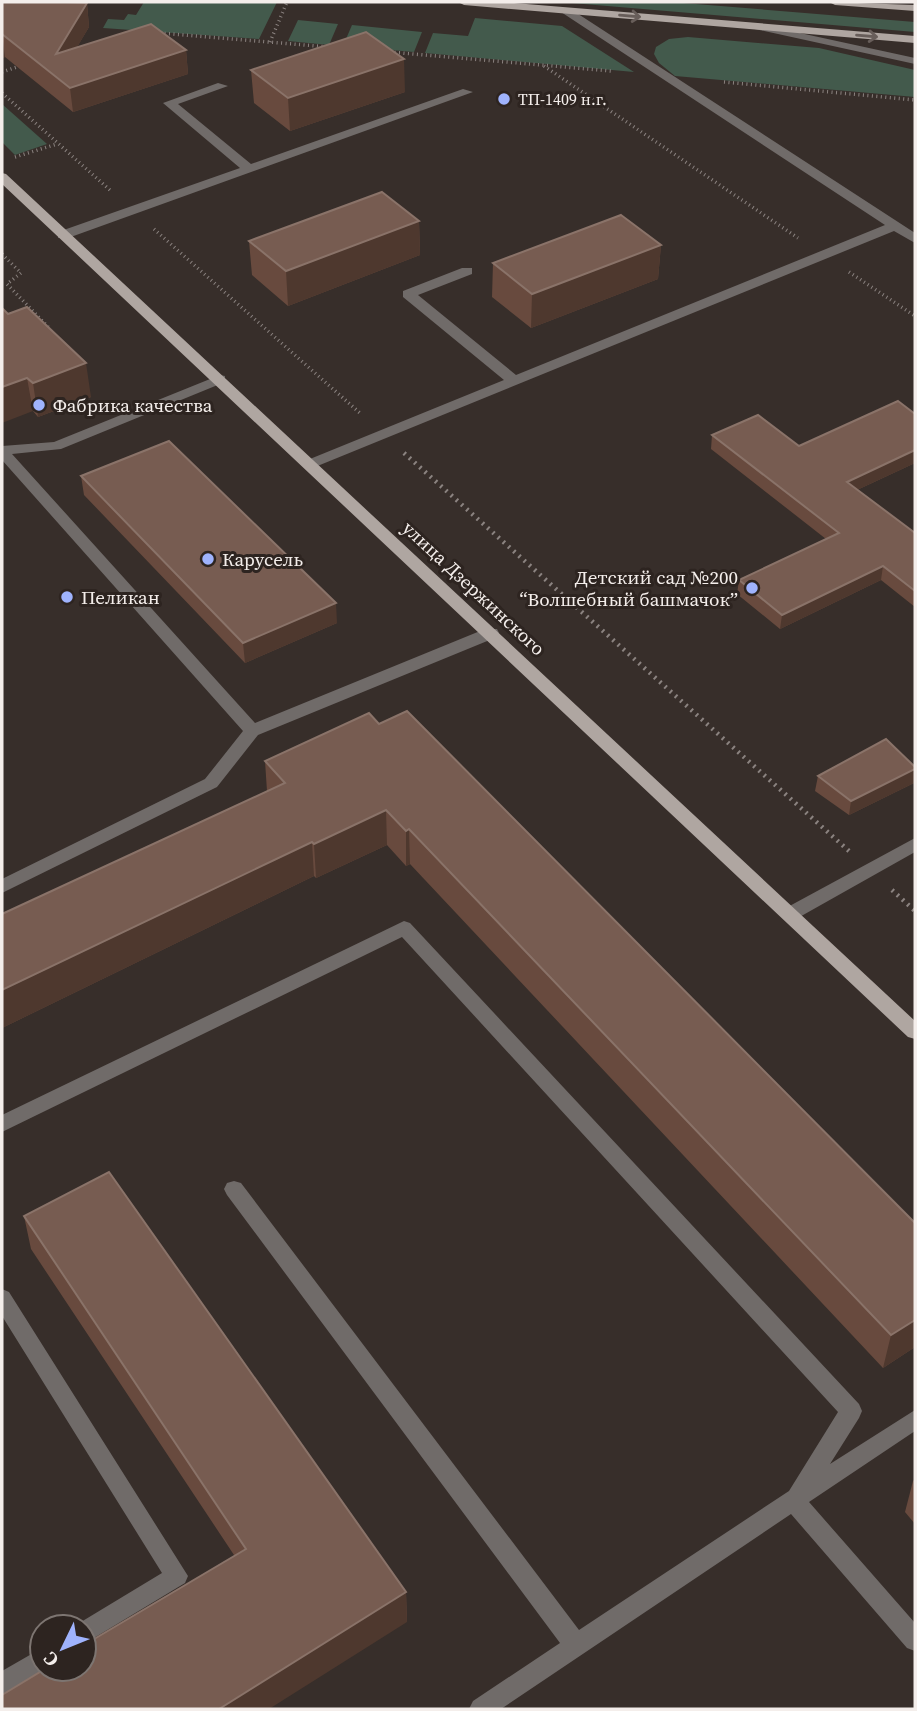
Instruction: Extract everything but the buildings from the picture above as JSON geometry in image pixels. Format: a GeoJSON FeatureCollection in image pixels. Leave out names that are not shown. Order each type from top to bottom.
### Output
{"type":"FeatureCollection","features":[{"type":"Feature","properties":{"kind":"main road"},"geometry":{"type":"LineString","coordinates":[[464,2],[915,40]]}},
{"type":"Feature","properties":{"kind":"main road"},"geometry":{"type":"LineString","coordinates":[[835,2],[915,8]]}},
{"type":"Feature","properties":{"kind":"main road","name":"улица Дзержинского"},"geometry":{"type":"LineString","coordinates":[[2,177],[915,1032]]}},
{"type":"Feature","properties":{"kind":"street"},"geometry":{"type":"LineString","coordinates":[[565,10],[915,239]]}},
{"type":"Feature","properties":{"kind":"street"},"geometry":{"type":"LineString","coordinates":[[751,26],[915,61]]}},
{"type":"Feature","properties":{"kind":"street"},"geometry":{"type":"LineString","coordinates":[[222,86],[169,103],[249,169]]}},
{"type":"Feature","properties":{"kind":"street"},"geometry":{"type":"LineString","coordinates":[[63,234],[467,92]]}},
{"type":"Feature","properties":{"kind":"street"},"geometry":{"type":"LineString","coordinates":[[310,464],[895,226]]}},
{"type":"Feature","properties":{"kind":"street"},"geometry":{"type":"LineString","coordinates":[[467,271],[408,294],[514,381]]}},
{"type":"Feature","properties":{"kind":"street"},"geometry":{"type":"LineString","coordinates":[[2,451],[56,446],[220,379]]}},
{"type":"Feature","properties":{"kind":"street"},"geometry":{"type":"LineString","coordinates":[[2,451],[252,731]]}},
{"type":"Feature","properties":{"kind":"street"},"geometry":{"type":"LineString","coordinates":[[2,887],[211,783],[252,731],[491,633]]}},
{"type":"Feature","properties":{"kind":"street"},"geometry":{"type":"LineString","coordinates":[[790,914],[915,844]]}},
{"type":"Feature","properties":{"kind":"street"},"geometry":{"type":"LineString","coordinates":[[2,1124],[404,928],[851,1411],[794,1503]]}},
{"type":"Feature","properties":{"kind":"street"},"geometry":{"type":"LineString","coordinates":[[234,1189],[577,1646]]}},
{"type":"Feature","properties":{"kind":"street"},"geometry":{"type":"LineString","coordinates":[[2,1298],[177,1576],[98,1624]]}},
{"type":"Feature","properties":{"kind":"street"},"geometry":{"type":"LineString","coordinates":[[481,1709],[794,1503],[915,1419]]}},
{"type":"Feature","properties":{"kind":"street"},"geometry":{"type":"LineString","coordinates":[[794,1503],[915,1640]]}},
{"type":"Feature","properties":{"kind":"street"},"geometry":{"type":"LineString","coordinates":[[2,1684],[28,1668]]}},
{"type":"Feature","properties":{"kind":"path"},"geometry":{"type":"LineString","coordinates":[[270,42],[287,2]]}},
{"type":"Feature","properties":{"kind":"path"},"geometry":{"type":"LineString","coordinates":[[150,32],[338,47]]}},
{"type":"Feature","properties":{"kind":"path"},"geometry":{"type":"LineString","coordinates":[[379,51],[611,71]]}},
{"type":"Feature","properties":{"kind":"path"},"geometry":{"type":"LineString","coordinates":[[2,72],[26,64]]}},
{"type":"Feature","properties":{"kind":"path"},"geometry":{"type":"LineString","coordinates":[[542,65],[915,316]]}},
{"type":"Feature","properties":{"kind":"path"},"geometry":{"type":"LineString","coordinates":[[721,81],[915,100]]}},
{"type":"Feature","properties":{"kind":"path"},"geometry":{"type":"LineString","coordinates":[[2,93],[915,911]]}},
{"type":"Feature","properties":{"kind":"path"},"geometry":{"type":"LineString","coordinates":[[13,158],[58,143]]}},
{"type":"Feature","properties":{"kind":"path"},"geometry":{"type":"LineString","coordinates":[[2,254],[21,273],[7,284],[49,328],[39,331]]}},
{"type":"Feature","properties":{"kind":"green space"},"geometry":{"type":"Polygon","coordinates":[[[144,2],[277,2],[259,39],[103,28],[108,19],[124,20],[128,14],[136,15],[144,2]]]}},
{"type":"Feature","properties":{"kind":"green space"},"geometry":{"type":"Polygon","coordinates":[[[560,2],[671,2],[915,22],[915,32],[560,2]]]}},
{"type":"Feature","properties":{"kind":"green space"},"geometry":{"type":"Polygon","coordinates":[[[475,18],[562,26],[634,72],[425,53],[433,33],[468,36],[475,18]]]}},
{"type":"Feature","properties":{"kind":"green space"},"geometry":{"type":"Polygon","coordinates":[[[298,20],[338,24],[329,45],[288,41],[298,20]]]}},
{"type":"Feature","properties":{"kind":"green space"},"geometry":{"type":"Polygon","coordinates":[[[352,25],[422,32],[414,52],[343,46],[352,25]]]}},
{"type":"Feature","properties":{"kind":"green space"},"geometry":{"type":"Polygon","coordinates":[[[688,37],[819,48],[915,70],[915,97],[675,76],[659,63],[654,54],[656,47],[669,39],[688,37]]]}},
{"type":"Feature","properties":{"kind":"green space"},"geometry":{"type":"Polygon","coordinates":[[[2,104],[47,144],[15,155],[2,142],[2,104]]]}},
{"type":"Feature","properties":{"kind":"place","name":"ТП-1409 н.г."},"geometry":{"type":"Point","coordinates":[504,99]}},
{"type":"Feature","properties":{"kind":"place","name":"Фабрика качества"},"geometry":{"type":"Point","coordinates":[39,405]}},
{"type":"Feature","properties":{"kind":"place","name":"Карусель"},"geometry":{"type":"Point","coordinates":[208,559]}},
{"type":"Feature","properties":{"kind":"place","name":"Детский сад №200 “Волшебный башмачок”"},"geometry":{"type":"Point","coordinates":[752,588]}},
{"type":"Feature","properties":{"kind":"place","name":"Пеликан"},"geometry":{"type":"Point","coordinates":[67,597]}}]}
